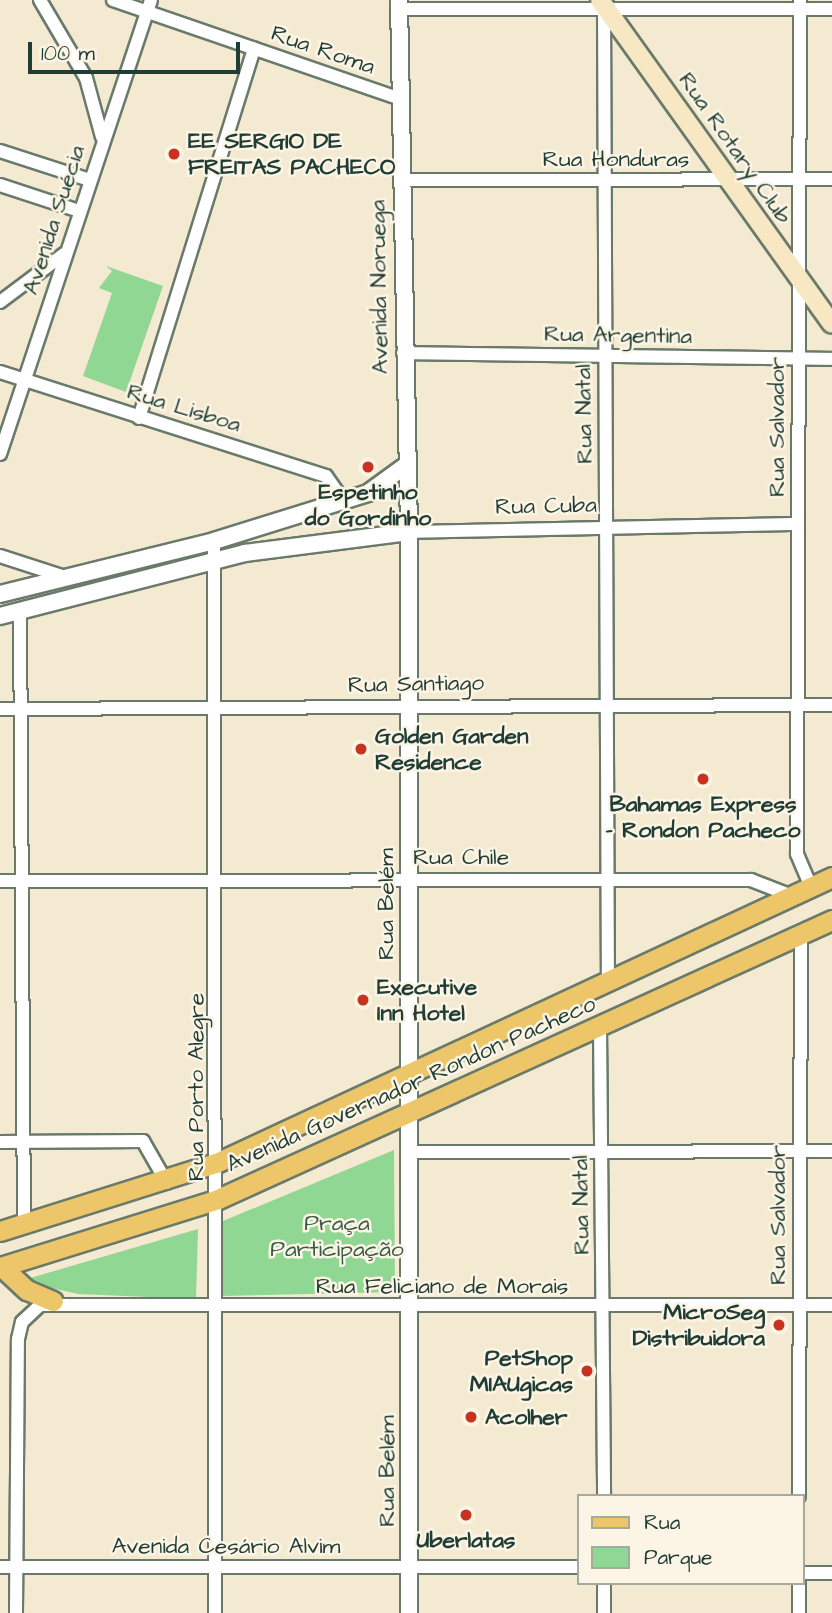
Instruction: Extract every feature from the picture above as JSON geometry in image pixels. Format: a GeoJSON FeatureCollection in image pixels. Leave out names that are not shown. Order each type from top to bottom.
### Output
{"type":"FeatureCollection","features":[{"type":"Feature","properties":{"kind":"main road","name":"Rua Rotary Club"},"geometry":{"type":"LineString","coordinates":[[602,2],[832,324]]}},
{"type":"Feature","properties":{"kind":"main road","name":"Avenida Governador Rondon Pacheco"},"geometry":{"type":"LineString","coordinates":[[0,1231],[167,1184],[832,877]]}},
{"type":"Feature","properties":{"kind":"main road","name":"Avenida Governador Rondon Pacheco"},"geometry":{"type":"LineString","coordinates":[[1,1267],[218,1199],[411,1111],[600,1033],[832,919]]}},
{"type":"Feature","properties":{"kind":"main road"},"geometry":{"type":"LineString","coordinates":[[1,1267],[53,1301]]}},
{"type":"Feature","properties":{"kind":"street"},"geometry":{"type":"LineString","coordinates":[[40,0],[86,78],[102,137]]}},
{"type":"Feature","properties":{"kind":"street","name":"Rua Roma"},"geometry":{"type":"LineString","coordinates":[[113,0],[149,6],[254,49],[400,99]]}},
{"type":"Feature","properties":{"kind":"street","name":"Rua Natal"},"geometry":{"type":"LineString","coordinates":[[602,2],[607,528],[604,703],[605,954],[608,982]]}},
{"type":"Feature","properties":{"kind":"street"},"geometry":{"type":"LineString","coordinates":[[400,4],[800,4],[832,9]]}},
{"type":"Feature","properties":{"kind":"street","name":"Avenida Noruega"},"geometry":{"type":"LineString","coordinates":[[400,4],[403,353],[409,532]]}},
{"type":"Feature","properties":{"kind":"street","name":"Rua Salvador"},"geometry":{"type":"LineString","coordinates":[[800,4],[797,854],[811,887]]}},
{"type":"Feature","properties":{"kind":"street","name":"Avenida Suécia"},"geometry":{"type":"LineString","coordinates":[[0,454],[102,137],[149,6]]}},
{"type":"Feature","properties":{"kind":"street"},"geometry":{"type":"LineString","coordinates":[[139,418],[254,49]]}},
{"type":"Feature","properties":{"kind":"street"},"geometry":{"type":"LineString","coordinates":[[0,151],[90,180]]}},
{"type":"Feature","properties":{"kind":"street","name":"Rua Honduras"},"geometry":{"type":"LineString","coordinates":[[401,180],[832,179]]}},
{"type":"Feature","properties":{"kind":"street"},"geometry":{"type":"LineString","coordinates":[[0,185],[79,211]]}},
{"type":"Feature","properties":{"kind":"street"},"geometry":{"type":"LineString","coordinates":[[0,302],[65,254]]}},
{"type":"Feature","properties":{"kind":"street","name":"Rua Argentina"},"geometry":{"type":"LineString","coordinates":[[403,353],[832,359]]}},
{"type":"Feature","properties":{"kind":"street","name":"Rua Lisboa"},"geometry":{"type":"LineString","coordinates":[[0,372],[327,476],[343,500]]}},
{"type":"Feature","properties":{"kind":"street"},"geometry":{"type":"LineString","coordinates":[[0,594],[62,576],[214,541],[368,493],[405,466]]}},
{"type":"Feature","properties":{"kind":"street"},"geometry":{"type":"LineString","coordinates":[[368,493],[407,504]]}},
{"type":"Feature","properties":{"kind":"street","name":"Rua Cuba"},"geometry":{"type":"LineString","coordinates":[[0,616],[215,561],[296,544],[409,532],[798,524]]}},
{"type":"Feature","properties":{"kind":"street","name":"Rua Belém"},"geometry":{"type":"LineString","coordinates":[[409,532],[409,1613]]}},
{"type":"Feature","properties":{"kind":"street","name":"Rua Porto Alegre"},"geometry":{"type":"LineString","coordinates":[[214,541],[218,1199],[211,1308],[215,1613]]}},
{"type":"Feature","properties":{"kind":"street"},"geometry":{"type":"LineString","coordinates":[[0,556],[62,576]]}},
{"type":"Feature","properties":{"kind":"street"},"geometry":{"type":"LineString","coordinates":[[20,611],[24,709],[24,1226]]}},
{"type":"Feature","properties":{"kind":"street","name":"Rua Santiago"},"geometry":{"type":"LineString","coordinates":[[0,709],[604,703],[832,705]]}},
{"type":"Feature","properties":{"kind":"street","name":"Rua Chile"},"geometry":{"type":"LineString","coordinates":[[0,881],[217,881],[409,877],[751,880],[792,896]]}},
{"type":"Feature","properties":{"kind":"street","name":"Rua Salvador"},"geometry":{"type":"LineString","coordinates":[[799,1494],[801,934]]}},
{"type":"Feature","properties":{"kind":"street","name":"Rua Natal"},"geometry":{"type":"LineString","coordinates":[[600,1033],[604,1494]]}},
{"type":"Feature","properties":{"kind":"street"},"geometry":{"type":"LineString","coordinates":[[0,1142],[143,1141],[167,1184]]}},
{"type":"Feature","properties":{"kind":"street"},"geometry":{"type":"LineString","coordinates":[[410,1152],[602,1154],[832,1151]]}},
{"type":"Feature","properties":{"kind":"street"},"geometry":{"type":"LineString","coordinates":[[16,1613],[18,1339],[29,1313],[53,1301]]}},
{"type":"Feature","properties":{"kind":"street","name":"Rua Feliciano de Morais"},"geometry":{"type":"LineString","coordinates":[[53,1301],[211,1308],[832,1306]]}},
{"type":"Feature","properties":{"kind":"street","name":"Avenida Cesário Alvim"},"geometry":{"type":"LineString","coordinates":[[0,1567],[576,1567]]}},
{"type":"Feature","properties":{"kind":"street"},"geometry":{"type":"LineString","coordinates":[[804,1573],[832,1573]]}},
{"type":"Feature","properties":{"kind":"street"},"geometry":{"type":"LineString","coordinates":[[604,1585],[604,1613]]}},
{"type":"Feature","properties":{"kind":"street"},"geometry":{"type":"LineString","coordinates":[[799,1585],[799,1613]]}},
{"type":"Feature","properties":{"kind":"green space"},"geometry":{"type":"Polygon","coordinates":[[[106,266],[163,286],[126,392],[83,376],[112,293],[99,288],[112,271],[106,266]]]}},
{"type":"Feature","properties":{"kind":"green space","name":"Praça Participação"},"geometry":{"type":"Polygon","coordinates":[[[394,1150],[395,1292],[223,1296],[223,1221],[394,1150]]]}},
{"type":"Feature","properties":{"kind":"green space"},"geometry":{"type":"Polygon","coordinates":[[[198,1229],[196,1299],[78,1294],[20,1281],[198,1229]]]}},
{"type":"Feature","properties":{"kind":"place","name":"EE SERGIO DE FREITAS PACHECO"},"geometry":{"type":"Point","coordinates":[174,154]}},
{"type":"Feature","properties":{"kind":"place","name":"Espetinho do Gordinho"},"geometry":{"type":"Point","coordinates":[368,467]}},
{"type":"Feature","properties":{"kind":"place","name":"Golden Garden Residence"},"geometry":{"type":"Point","coordinates":[361,749]}},
{"type":"Feature","properties":{"kind":"place","name":"Bahamas Express - Rondon Pacheco"},"geometry":{"type":"Point","coordinates":[703,779]}},
{"type":"Feature","properties":{"kind":"place","name":"Executive Inn Hotel"},"geometry":{"type":"Point","coordinates":[363,1000]}},
{"type":"Feature","properties":{"kind":"place","name":"MicroSeg Distribuidora"},"geometry":{"type":"Point","coordinates":[779,1325]}},
{"type":"Feature","properties":{"kind":"place","name":"PetShop MIAUgicas"},"geometry":{"type":"Point","coordinates":[587,1371]}},
{"type":"Feature","properties":{"kind":"place","name":"Acolher"},"geometry":{"type":"Point","coordinates":[471,1417]}},
{"type":"Feature","properties":{"kind":"place","name":"Uberlatas"},"geometry":{"type":"Point","coordinates":[466,1515]}}]}
